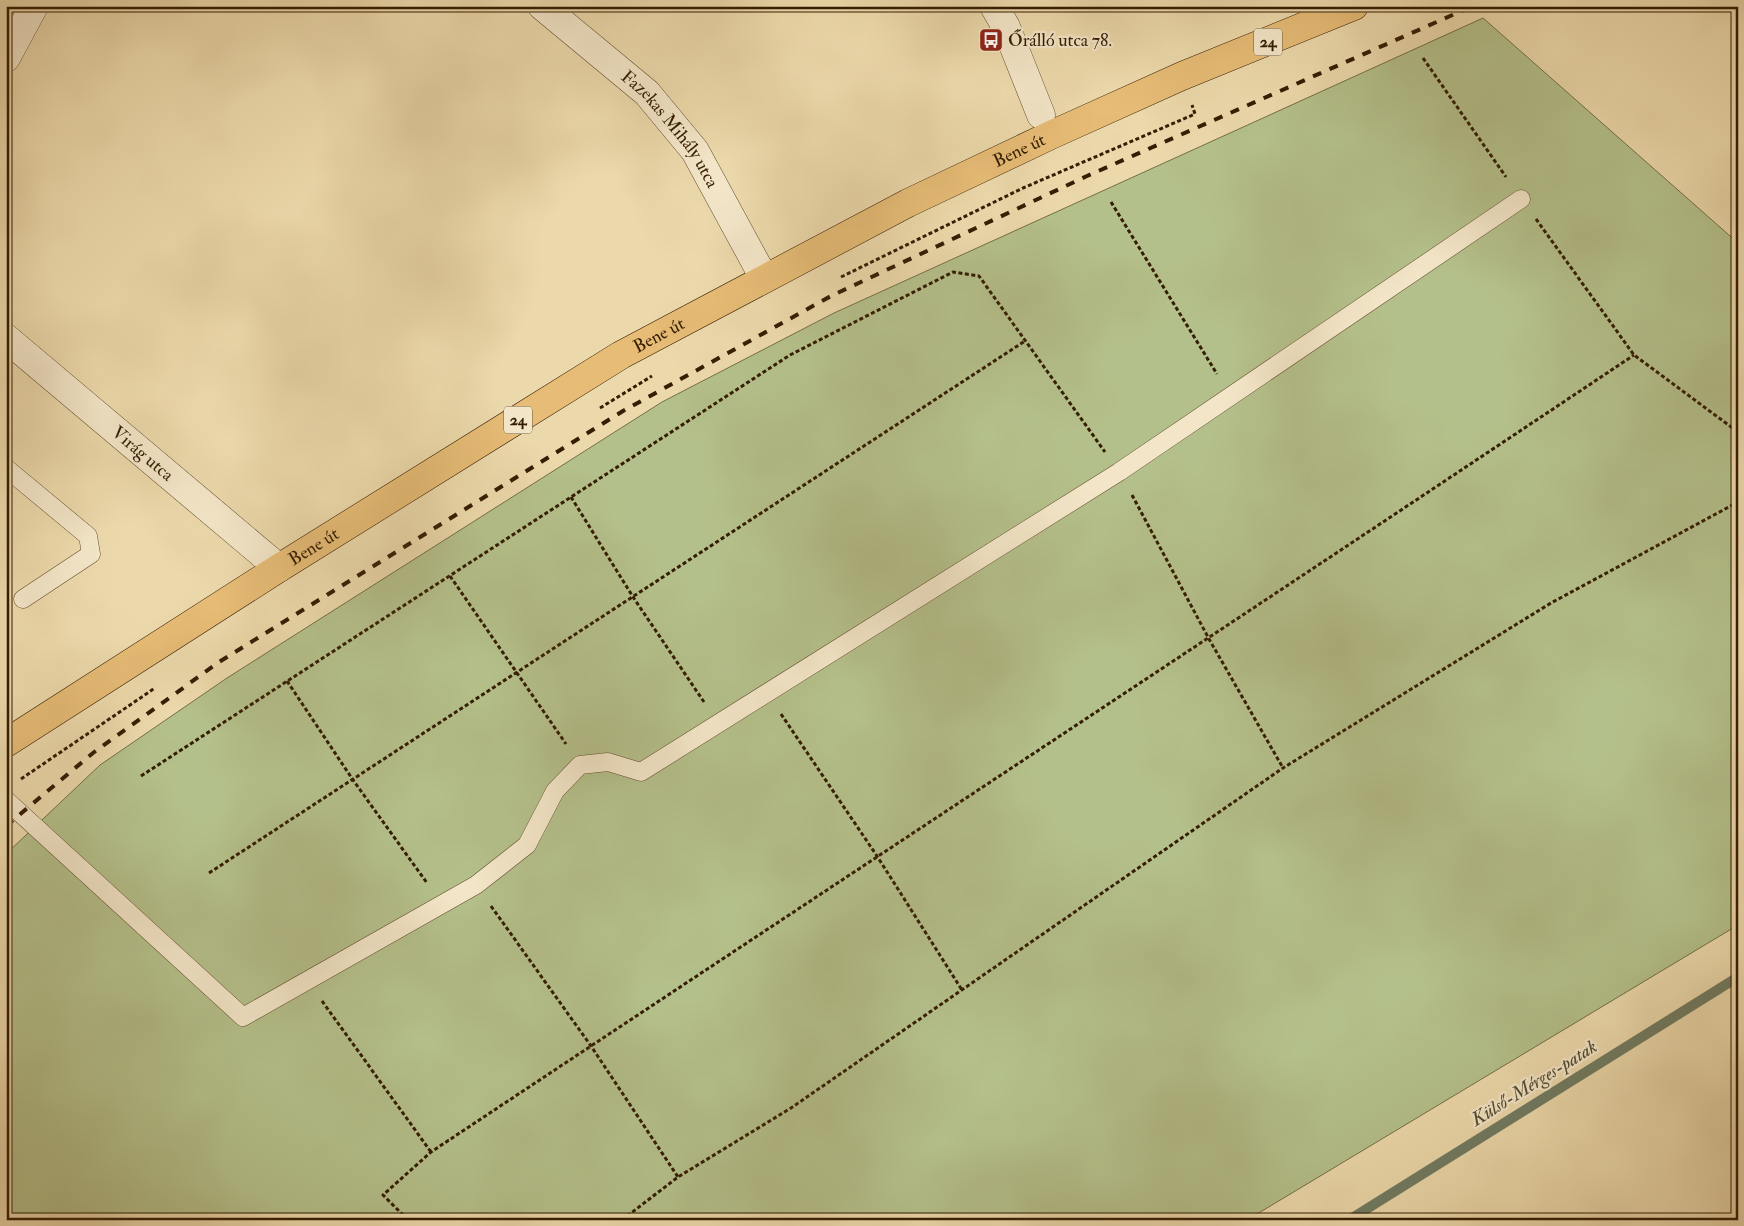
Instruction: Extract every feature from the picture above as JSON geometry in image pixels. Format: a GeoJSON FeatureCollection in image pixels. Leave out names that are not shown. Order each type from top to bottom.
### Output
{"type":"FeatureCollection","features":[{"type":"Feature","properties":{"kind":"main road","name":"Bene út"},"geometry":{"type":"LineString","coordinates":[[6,743],[278,568],[621,355],[908,203],[1046,125],[1182,76],[1354,6]]}},
{"type":"Feature","properties":{"kind":"street"},"geometry":{"type":"LineString","coordinates":[[6,58],[34,6]]}},
{"type":"Feature","properties":{"kind":"street","name":"Fazekas Mihály utca"},"geometry":{"type":"LineString","coordinates":[[542,6],[647,93],[695,151],[764,278]]}},
{"type":"Feature","properties":{"kind":"street"},"geometry":{"type":"LineString","coordinates":[[994,6],[1006,27],[1046,125]]}},
{"type":"Feature","properties":{"kind":"street","name":"Virág utca"},"geometry":{"type":"LineString","coordinates":[[10,347],[278,568]]}},
{"type":"Feature","properties":{"kind":"lane"},"geometry":{"type":"LineString","coordinates":[[6,800],[243,1017],[476,885],[527,845],[555,791],[580,765],[608,762],[642,772],[1119,472],[1521,199]]}},
{"type":"Feature","properties":{"kind":"lane"},"geometry":{"type":"LineString","coordinates":[[6,468],[88,536],[91,554],[23,599]]}},
{"type":"Feature","properties":{"kind":"path"},"geometry":{"type":"LineString","coordinates":[[836,279],[1023,188],[1195,114],[1182,76]]}},
{"type":"Feature","properties":{"kind":"path"},"geometry":{"type":"LineString","coordinates":[[1111,202],[1231,396]]}},
{"type":"Feature","properties":{"kind":"path"},"geometry":{"type":"LineString","coordinates":[[141,776],[790,355],[953,272],[978,276],[1119,472],[1208,639],[1282,768]]}},
{"type":"Feature","properties":{"kind":"path"},"geometry":{"type":"LineString","coordinates":[[209,873],[1025,341]]}},
{"type":"Feature","properties":{"kind":"path"},"geometry":{"type":"LineString","coordinates":[[408,1220],[383,1195],[431,1152],[1634,356],[1738,432]]}},
{"type":"Feature","properties":{"kind":"path"},"geometry":{"type":"LineString","coordinates":[[595,411],[654,376]]}},
{"type":"Feature","properties":{"kind":"path"},"geometry":{"type":"LineString","coordinates":[[571,498],[633,596],[719,724]]}},
{"type":"Feature","properties":{"kind":"path"},"geometry":{"type":"LineString","coordinates":[[622,1220],[678,1177],[791,1108],[1282,768],[1551,603],[1738,502]]}},
{"type":"Feature","properties":{"kind":"path"},"geometry":{"type":"LineString","coordinates":[[450,576],[580,765]]}},
{"type":"Feature","properties":{"kind":"path"},"geometry":{"type":"LineString","coordinates":[[287,681],[353,780],[442,904]]}},
{"type":"Feature","properties":{"kind":"path"},"geometry":{"type":"LineString","coordinates":[[14,783],[161,683]]}},
{"type":"Feature","properties":{"kind":"path"},"geometry":{"type":"LineString","coordinates":[[767,693],[877,856],[962,990]]}},
{"type":"Feature","properties":{"kind":"path"},"geometry":{"type":"LineString","coordinates":[[476,885],[591,1046],[678,1177]]}},
{"type":"Feature","properties":{"kind":"path"},"geometry":{"type":"LineString","coordinates":[[307,981],[431,1152]]}},
{"type":"Feature","properties":{"kind":"green space"},"geometry":{"type":"Polygon","coordinates":[[[1483,18],[1738,243],[1738,925],[1247,1220],[6,1220],[6,854],[100,765],[227,678],[662,402],[834,313],[1483,18]]]}},
{"type":"Feature","properties":{"kind":"waterway","name":"Külső-Mérges-patak"},"geometry":{"type":"LineString","coordinates":[[1349,1220],[1738,977]]}},
{"type":"Feature","properties":{"kind":"railway"},"geometry":{"type":"LineString","coordinates":[[6,826],[93,753],[219,662],[623,411],[831,296],[1087,176],[1473,6]]}},
{"type":"Feature","properties":{"kind":"place","name":"Őrálló utca 78."},"geometry":{"type":"Point","coordinates":[991,40]}}]}
